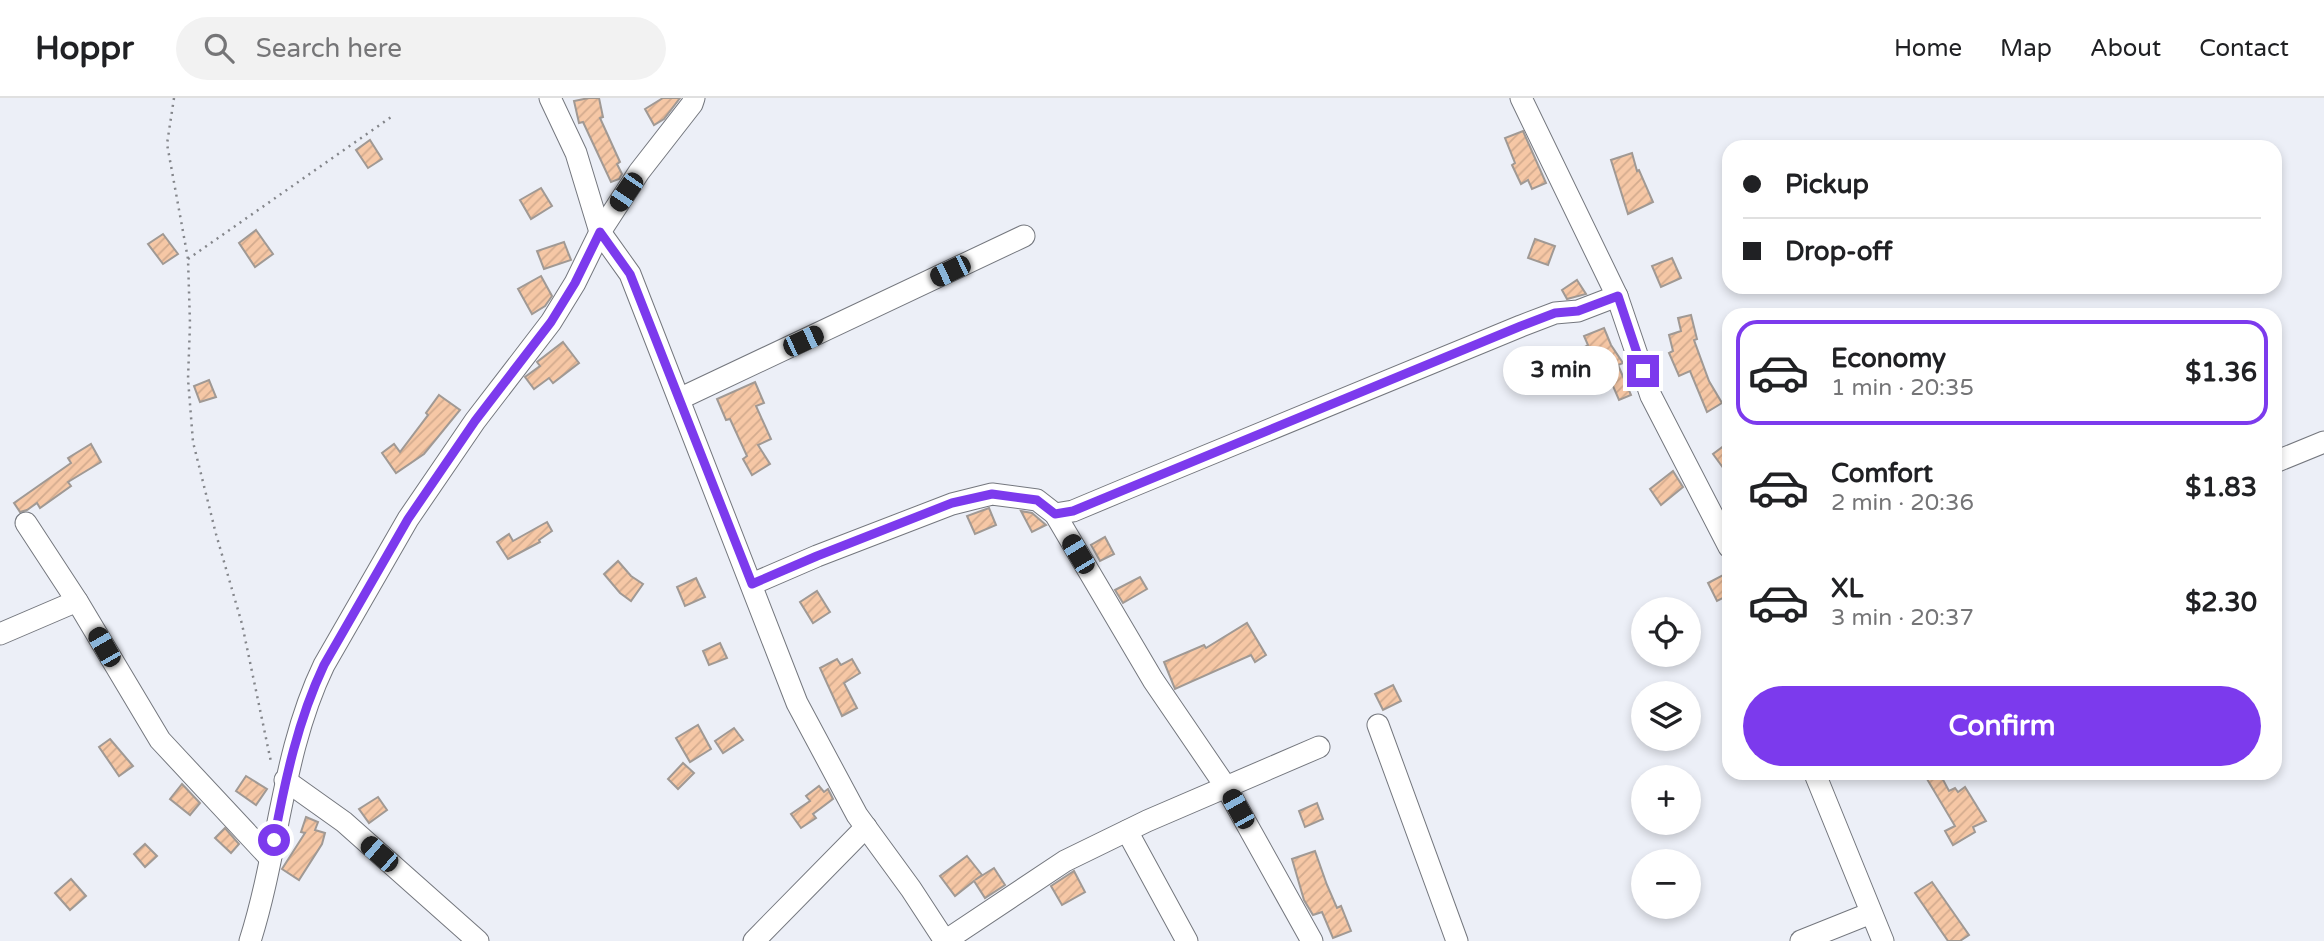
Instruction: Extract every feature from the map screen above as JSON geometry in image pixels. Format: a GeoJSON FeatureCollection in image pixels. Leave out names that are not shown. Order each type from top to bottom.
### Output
{"type":"FeatureCollection","features":[{"type":"Feature","properties":{"kind":"street"},"geometry":{"type":"LineString","coordinates":[[550,98],[576,153],[600,232],[630,274],[797,702],[857,815],[911,888],[945,941],[1065,862],[1127,831],[1319,747]]}},
{"type":"Feature","properties":{"kind":"street"},"geometry":{"type":"LineString","coordinates":[[250,941],[259,913],[285,780],[313,688],[408,519],[475,421],[551,322],[575,283],[600,232],[639,172],[694,98]]}},
{"type":"Feature","properties":{"kind":"street"},"geometry":{"type":"LineString","coordinates":[[1521,98],[1618,296],[1651,396],[1722,533]]}},
{"type":"Feature","properties":{"kind":"street"},"geometry":{"type":"LineString","coordinates":[[679,399],[1024,236]]}},
{"type":"Feature","properties":{"kind":"street"},"geometry":{"type":"LineString","coordinates":[[1055,514],[1073,511],[1521,326],[1555,313],[1578,311],[1618,296]]}},
{"type":"Feature","properties":{"kind":"street"},"geometry":{"type":"LineString","coordinates":[[2282,459],[2324,442]]}},
{"type":"Feature","properties":{"kind":"street"},"geometry":{"type":"LineString","coordinates":[[752,584],[952,503],[992,494],[1037,500],[1055,514],[1153,680],[1226,787],[1312,941]]}},
{"type":"Feature","properties":{"kind":"street"},"geometry":{"type":"LineString","coordinates":[[26,523],[77,601],[160,740],[270,858]]}},
{"type":"Feature","properties":{"kind":"street"},"geometry":{"type":"LineString","coordinates":[[0,635],[77,601]]}},
{"type":"Feature","properties":{"kind":"street"},"geometry":{"type":"LineString","coordinates":[[1378,725],[1457,941]]}},
{"type":"Feature","properties":{"kind":"street"},"geometry":{"type":"LineString","coordinates":[[285,780],[344,822],[478,941]]}},
{"type":"Feature","properties":{"kind":"street"},"geometry":{"type":"LineString","coordinates":[[1817,780],[1882,941]]}},
{"type":"Feature","properties":{"kind":"street"},"geometry":{"type":"LineString","coordinates":[[754,941],[866,827]]}},
{"type":"Feature","properties":{"kind":"street"},"geometry":{"type":"LineString","coordinates":[[1127,831],[1187,941]]}},
{"type":"Feature","properties":{"kind":"street"},"geometry":{"type":"LineString","coordinates":[[1801,941],[1871,913]]}},
{"type":"Feature","properties":{"kind":"path"},"geometry":{"type":"LineString","coordinates":[[174,98],[167,144],[188,259],[188,379],[193,442],[242,624],[271,763]]}},
{"type":"Feature","properties":{"kind":"path"},"geometry":{"type":"LineString","coordinates":[[188,259],[394,115]]}},
{"type":"Feature","properties":{"kind":"building"},"geometry":{"type":"Polygon","coordinates":[[[599,98],[603,117],[600,118],[620,162],[617,164],[622,174],[619,179],[611,182],[583,122],[579,123],[574,101],[599,98]]]}},
{"type":"Feature","properties":{"kind":"building"},"geometry":{"type":"Polygon","coordinates":[[[663,98],[680,98],[664,119],[654,125],[645,109],[663,98]]]}},
{"type":"Feature","properties":{"kind":"building"},"geometry":{"type":"Polygon","coordinates":[[[1523,131],[1546,183],[1532,189],[1528,180],[1521,184],[1512,165],[1515,163],[1505,138],[1523,131]]]}},
{"type":"Feature","properties":{"kind":"building"},"geometry":{"type":"Polygon","coordinates":[[[370,140],[382,159],[368,168],[356,150],[370,140]]]}},
{"type":"Feature","properties":{"kind":"building"},"geometry":{"type":"Polygon","coordinates":[[[1632,153],[1637,171],[1639,170],[1653,202],[1628,214],[1611,160],[1632,153]]]}},
{"type":"Feature","properties":{"kind":"building"},"geometry":{"type":"Polygon","coordinates":[[[541,188],[552,206],[531,219],[520,200],[541,188]]]}},
{"type":"Feature","properties":{"kind":"building"},"geometry":{"type":"Polygon","coordinates":[[[256,230],[273,254],[255,267],[239,243],[256,230]]]}},
{"type":"Feature","properties":{"kind":"building"},"geometry":{"type":"Polygon","coordinates":[[[163,234],[178,254],[163,264],[148,244],[163,234]]]}},
{"type":"Feature","properties":{"kind":"building"},"geometry":{"type":"Polygon","coordinates":[[[1535,239],[1555,246],[1548,265],[1528,258],[1535,239]]]}},
{"type":"Feature","properties":{"kind":"building"},"geometry":{"type":"Polygon","coordinates":[[[564,242],[571,260],[544,269],[537,251],[564,242]]]}},
{"type":"Feature","properties":{"kind":"building"},"geometry":{"type":"Polygon","coordinates":[[[1672,258],[1681,278],[1661,287],[1652,266],[1672,258]]]}},
{"type":"Feature","properties":{"kind":"building"},"geometry":{"type":"Polygon","coordinates":[[[541,276],[552,296],[545,306],[532,314],[518,289],[541,276]]]}},
{"type":"Feature","properties":{"kind":"building"},"geometry":{"type":"Polygon","coordinates":[[[1577,280],[1586,294],[1567,299],[1562,290],[1577,280]]]}},
{"type":"Feature","properties":{"kind":"building"},"geometry":{"type":"Polygon","coordinates":[[[1691,315],[1697,339],[1694,340],[1709,381],[1722,403],[1707,412],[1690,371],[1679,376],[1669,353],[1673,351],[1669,335],[1681,331],[1678,318],[1691,315]]]}},
{"type":"Feature","properties":{"kind":"building"},"geometry":{"type":"Polygon","coordinates":[[[1604,328],[1623,363],[1618,365],[1631,395],[1619,400],[1607,372],[1594,378],[1584,362],[1575,368],[1569,356],[1588,345],[1584,336],[1604,328]]]}},
{"type":"Feature","properties":{"kind":"building"},"geometry":{"type":"Polygon","coordinates":[[[563,342],[579,363],[553,383],[549,378],[534,389],[525,377],[540,366],[537,362],[563,342]]]}},
{"type":"Feature","properties":{"kind":"building"},"geometry":{"type":"Polygon","coordinates":[[[209,380],[216,397],[200,402],[194,386],[209,380]]]}},
{"type":"Feature","properties":{"kind":"building"},"geometry":{"type":"Polygon","coordinates":[[[755,382],[764,403],[756,406],[771,439],[758,445],[770,464],[752,475],[743,459],[747,456],[730,419],[726,420],[717,399],[755,382]]]}},
{"type":"Feature","properties":{"kind":"building"},"geometry":{"type":"Polygon","coordinates":[[[439,395],[460,410],[424,454],[396,473],[382,453],[394,444],[400,452],[428,415],[426,413],[439,395]]]}},
{"type":"Feature","properties":{"kind":"building"},"geometry":{"type":"Polygon","coordinates":[[[91,444],[101,462],[68,482],[71,486],[40,508],[37,503],[20,512],[14,503],[71,463],[68,458],[91,444]]]}},
{"type":"Feature","properties":{"kind":"building"},"geometry":{"type":"Polygon","coordinates":[[[1722,447],[1722,466],[1713,454],[1722,447]]]}},
{"type":"Feature","properties":{"kind":"building"},"geometry":{"type":"Polygon","coordinates":[[[1673,471],[1683,487],[1661,505],[1650,489],[1673,471]]]}},
{"type":"Feature","properties":{"kind":"building"},"geometry":{"type":"Polygon","coordinates":[[[989,508],[996,525],[975,534],[967,516],[989,508]]]}},
{"type":"Feature","properties":{"kind":"building"},"geometry":{"type":"Polygon","coordinates":[[[1021,511],[1032,513],[1046,525],[1032,532],[1021,511]]]}},
{"type":"Feature","properties":{"kind":"building"},"geometry":{"type":"Polygon","coordinates":[[[547,522],[552,531],[539,540],[540,542],[508,559],[497,542],[509,534],[513,541],[547,522]]]}},
{"type":"Feature","properties":{"kind":"building"},"geometry":{"type":"Polygon","coordinates":[[[1105,537],[1114,554],[1100,561],[1091,545],[1105,537]]]}},
{"type":"Feature","properties":{"kind":"building"},"geometry":{"type":"Polygon","coordinates":[[[618,561],[631,576],[643,584],[631,601],[620,593],[604,574],[618,561]]]}},
{"type":"Feature","properties":{"kind":"building"},"geometry":{"type":"Polygon","coordinates":[[[1722,576],[1722,598],[1717,601],[1708,583],[1722,576]]]}},
{"type":"Feature","properties":{"kind":"building"},"geometry":{"type":"Polygon","coordinates":[[[1140,577],[1147,589],[1123,603],[1115,590],[1140,577]]]}},
{"type":"Feature","properties":{"kind":"building"},"geometry":{"type":"Polygon","coordinates":[[[696,578],[705,597],[685,606],[677,587],[696,578]]]}},
{"type":"Feature","properties":{"kind":"building"},"geometry":{"type":"Polygon","coordinates":[[[817,591],[830,612],[813,623],[800,602],[817,591]]]}},
{"type":"Feature","properties":{"kind":"building"},"geometry":{"type":"Polygon","coordinates":[[[1247,623],[1266,655],[1255,662],[1251,655],[1175,689],[1164,662],[1204,645],[1206,648],[1247,623]]]}},
{"type":"Feature","properties":{"kind":"building"},"geometry":{"type":"Polygon","coordinates":[[[720,643],[727,658],[709,665],[703,651],[720,643]]]}},
{"type":"Feature","properties":{"kind":"building"},"geometry":{"type":"Polygon","coordinates":[[[837,659],[841,665],[852,659],[860,673],[844,683],[857,708],[842,716],[820,668],[837,659]]]}},
{"type":"Feature","properties":{"kind":"building"},"geometry":{"type":"Polygon","coordinates":[[[1393,685],[1401,701],[1383,710],[1375,694],[1393,685]]]}},
{"type":"Feature","properties":{"kind":"building"},"geometry":{"type":"Polygon","coordinates":[[[698,725],[711,749],[690,762],[676,738],[698,725]]]}},
{"type":"Feature","properties":{"kind":"building"},"geometry":{"type":"Polygon","coordinates":[[[734,728],[743,740],[723,753],[715,741],[734,728]]]}},
{"type":"Feature","properties":{"kind":"building"},"geometry":{"type":"Polygon","coordinates":[[[110,739],[133,766],[119,776],[99,747],[110,739]]]}},
{"type":"Feature","properties":{"kind":"building"},"geometry":{"type":"Polygon","coordinates":[[[683,763],[694,773],[678,789],[668,779],[683,763]]]}},
{"type":"Feature","properties":{"kind":"building"},"geometry":{"type":"Polygon","coordinates":[[[246,776],[267,789],[256,805],[236,791],[246,776]]]}},
{"type":"Feature","properties":{"kind":"building"},"geometry":{"type":"Polygon","coordinates":[[[1928,780],[1943,780],[1949,791],[1955,788],[1958,792],[1965,787],[1986,821],[1973,827],[1975,832],[1953,845],[1945,831],[1955,826],[1928,780]]]}},
{"type":"Feature","properties":{"kind":"building"},"geometry":{"type":"Polygon","coordinates":[[[182,784],[200,803],[190,815],[170,799],[182,784]]]}},
{"type":"Feature","properties":{"kind":"building"},"geometry":{"type":"Polygon","coordinates":[[[819,786],[824,792],[828,789],[833,799],[813,814],[816,818],[801,828],[791,814],[810,801],[806,796],[819,786]]]}},
{"type":"Feature","properties":{"kind":"building"},"geometry":{"type":"Polygon","coordinates":[[[378,797],[387,810],[369,823],[359,809],[378,797]]]}},
{"type":"Feature","properties":{"kind":"building"},"geometry":{"type":"Polygon","coordinates":[[[1317,803],[1323,819],[1305,827],[1299,811],[1317,803]]]}},
{"type":"Feature","properties":{"kind":"building"},"geometry":{"type":"Polygon","coordinates":[[[306,817],[318,822],[315,830],[325,833],[322,844],[299,880],[282,869],[305,833],[301,832],[306,817]]]}},
{"type":"Feature","properties":{"kind":"building"},"geometry":{"type":"Polygon","coordinates":[[[225,828],[239,844],[231,853],[215,838],[225,828]]]}},
{"type":"Feature","properties":{"kind":"building"},"geometry":{"type":"Polygon","coordinates":[[[145,844],[157,856],[145,867],[134,854],[145,844]]]}},
{"type":"Feature","properties":{"kind":"building"},"geometry":{"type":"Polygon","coordinates":[[[1315,851],[1337,908],[1341,906],[1351,931],[1333,938],[1322,912],[1313,915],[1304,900],[1292,859],[1315,851]]]}},
{"type":"Feature","properties":{"kind":"building"},"geometry":{"type":"Polygon","coordinates":[[[967,856],[982,875],[975,880],[994,868],[1005,885],[985,898],[974,881],[955,896],[940,876],[967,856]]]}},
{"type":"Feature","properties":{"kind":"building"},"geometry":{"type":"Polygon","coordinates":[[[1074,871],[1085,892],[1062,905],[1051,886],[1074,871]]]}},
{"type":"Feature","properties":{"kind":"building"},"geometry":{"type":"Polygon","coordinates":[[[71,879],[86,896],[70,910],[55,893],[71,879]]]}},
{"type":"Feature","properties":{"kind":"building"},"geometry":{"type":"Polygon","coordinates":[[[1932,882],[1969,935],[1960,941],[1948,941],[1915,893],[1932,882]]]}},
{"type":"Feature","properties":{"kind":"route"},"geometry":{"type":"LineString","coordinates":[[274,840],[288,767],[313,688],[324,665],[408,519],[475,421],[551,322],[575,283],[600,232],[630,274],[752,584],[952,503],[992,494],[1037,500],[1055,514],[1073,511],[1521,326],[1555,313],[1578,311],[1618,296],[1643,371]]}}]}
